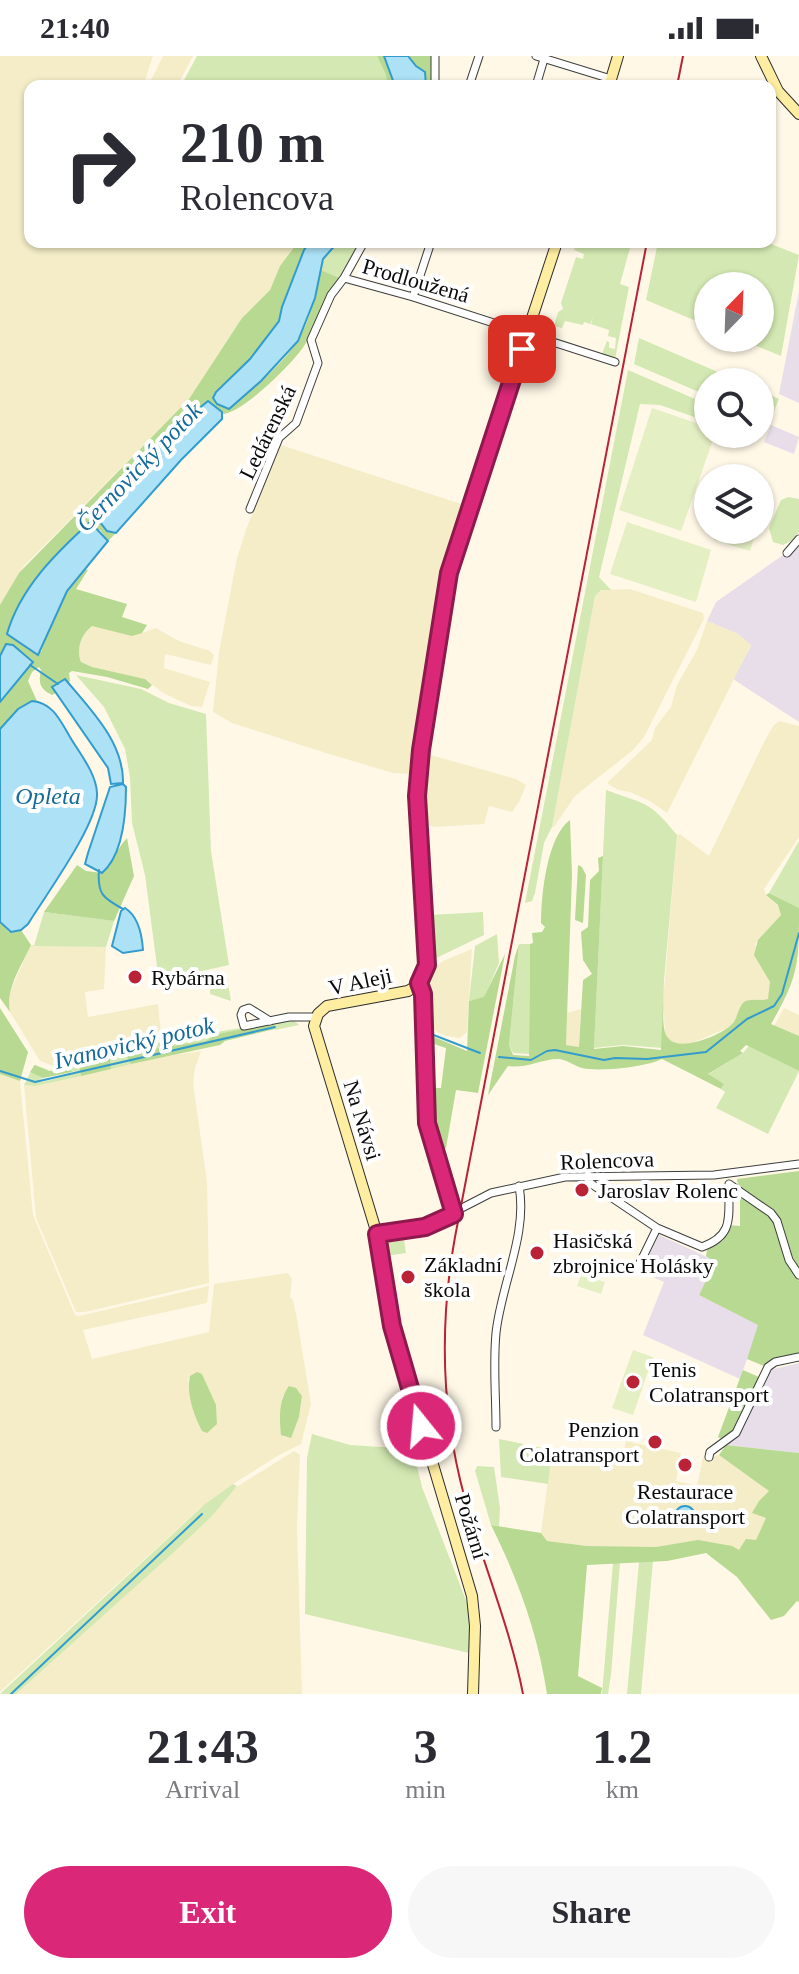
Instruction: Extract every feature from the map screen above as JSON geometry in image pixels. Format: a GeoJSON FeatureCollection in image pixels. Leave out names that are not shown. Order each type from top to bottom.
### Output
{"type":"FeatureCollection","features":[{"type":"Feature","properties":{"kind":"street"},"geometry":{"type":"LineString","coordinates":[[435,56],[435,80]]}},
{"type":"Feature","properties":{"kind":"street"},"geometry":{"type":"LineString","coordinates":[[471,80],[479,56]]}},
{"type":"Feature","properties":{"kind":"street"},"geometry":{"type":"LineString","coordinates":[[611,80],[618,56]]}},
{"type":"Feature","properties":{"kind":"street"},"geometry":{"type":"LineString","coordinates":[[761,56],[773,80]]}},
{"type":"Feature","properties":{"kind":"street"},"geometry":{"type":"LineString","coordinates":[[537,80],[540,57],[604,80]]}},
{"type":"Feature","properties":{"kind":"street"},"geometry":{"type":"LineString","coordinates":[[776,87],[799,114]]}},
{"type":"Feature","properties":{"kind":"street","name":"Ledárenská"},"geometry":{"type":"LineString","coordinates":[[250,509],[279,438],[296,423],[318,363],[311,340],[331,295],[361,248]]}},
{"type":"Feature","properties":{"kind":"street"},"geometry":{"type":"LineString","coordinates":[[413,297],[429,248]]}},
{"type":"Feature","properties":{"kind":"street","name":"V Aleji"},"geometry":{"type":"LineString","coordinates":[[316,1017],[327,1006],[405,991],[419,983],[427,965],[417,783],[447,585],[555,248]]}},
{"type":"Feature","properties":{"kind":"street","name":"Prodloužená"},"geometry":{"type":"LineString","coordinates":[[344,278],[615,362]]}},
{"type":"Feature","properties":{"kind":"street"},"geometry":{"type":"LineString","coordinates":[[787,553],[799,539]]}},
{"type":"Feature","properties":{"kind":"street"},"geometry":{"type":"LineString","coordinates":[[419,983],[423,994],[427,1123],[454,1214]]}},
{"type":"Feature","properties":{"kind":"street"},"geometry":{"type":"LineString","coordinates":[[270,1021],[316,1017]]}},
{"type":"Feature","properties":{"kind":"street","name":"Na Návsi"},"geometry":{"type":"LineString","coordinates":[[316,1017],[316,1035],[377,1234]]}},
{"type":"Feature","properties":{"kind":"street","name":"Rolencova"},"geometry":{"type":"LineString","coordinates":[[377,1234],[425,1227],[491,1193],[519,1186],[588,1175],[727,1174],[799,1164]]}},
{"type":"Feature","properties":{"kind":"street"},"geometry":{"type":"LineString","coordinates":[[588,1175],[588,1181],[593,1185],[657,1228],[702,1247],[717,1241],[727,1230],[727,1174]]}},
{"type":"Feature","properties":{"kind":"street"},"geometry":{"type":"LineString","coordinates":[[496,1427],[496,1334],[519,1223],[522,1202],[519,1186]]}},
{"type":"Feature","properties":{"kind":"street"},"geometry":{"type":"LineString","coordinates":[[729,1186],[771,1213],[777,1221],[789,1260],[799,1275]]}},
{"type":"Feature","properties":{"kind":"street"},"geometry":{"type":"LineString","coordinates":[[637,1269],[657,1228]]}},
{"type":"Feature","properties":{"kind":"street","name":"Požární"},"geometry":{"type":"LineString","coordinates":[[377,1234],[392,1326],[472,1596],[475,1626],[473,1694]]}},
{"type":"Feature","properties":{"kind":"street"},"geometry":{"type":"LineString","coordinates":[[709,1457],[710,1452],[736,1433],[768,1367],[775,1362],[799,1357]]}},
{"type":"Feature","properties":{"kind":"shaded area"},"geometry":{"type":"Polygon","coordinates":[[[0,56],[153,56],[145,80],[24,80],[24,248],[294,248],[280,266],[270,290],[242,318],[189,399],[24,566],[0,605],[0,56]]]}},
{"type":"Feature","properties":{"kind":"shaded area"},"geometry":{"type":"Polygon","coordinates":[[[163,56],[193,56],[180,80],[151,80],[163,56]]]}},
{"type":"Feature","properties":{"kind":"shaded area"},"geometry":{"type":"Polygon","coordinates":[[[799,291],[799,403],[779,394],[799,291]]]}},
{"type":"Feature","properties":{"kind":"shaded area"},"geometry":{"type":"Polygon","coordinates":[[[774,426],[799,437],[794,454],[774,446],[774,426]]]}},
{"type":"Feature","properties":{"kind":"shaded area"},"geometry":{"type":"Polygon","coordinates":[[[281,445],[461,504],[439,580],[410,774],[393,773],[326,753],[232,723],[213,712],[219,652],[237,558],[281,445]]]}},
{"type":"Feature","properties":{"kind":"shaded area"},"geometry":{"type":"Polygon","coordinates":[[[799,541],[799,722],[733,679],[751,646],[738,634],[707,621],[716,602],[799,541]]]}},
{"type":"Feature","properties":{"kind":"shaded area"},"geometry":{"type":"Polygon","coordinates":[[[630,589],[703,613],[704,619],[644,737],[633,750],[575,796],[552,827],[595,596],[601,590],[630,589]]]}},
{"type":"Feature","properties":{"kind":"shaded area"},"geometry":{"type":"Polygon","coordinates":[[[707,621],[738,634],[751,645],[667,813],[650,801],[607,783],[652,740],[655,728],[671,707],[677,685],[697,650],[707,621]]]}},
{"type":"Feature","properties":{"kind":"shaded area"},"geometry":{"type":"Polygon","coordinates":[[[92,626],[142,633],[156,628],[179,641],[210,651],[214,655],[211,665],[165,654],[164,668],[210,682],[202,707],[191,706],[163,693],[145,679],[81,662],[78,648],[92,626]]]}},
{"type":"Feature","properties":{"kind":"shaded area"},"geometry":{"type":"Polygon","coordinates":[[[779,721],[799,726],[799,837],[764,889],[781,909],[781,915],[755,944],[771,992],[768,999],[748,1000],[725,1029],[690,1044],[678,1044],[669,1040],[665,1033],[663,1002],[677,835],[680,834],[709,856],[766,738],[779,721]]]}},
{"type":"Feature","properties":{"kind":"shaded area"},"geometry":{"type":"Polygon","coordinates":[[[427,754],[516,779],[526,785],[520,800],[512,812],[489,806],[484,824],[429,825],[423,810],[422,790],[427,754]]]}},
{"type":"Feature","properties":{"kind":"shaded area"},"geometry":{"type":"Polygon","coordinates":[[[31,945],[106,947],[104,989],[85,992],[88,1017],[158,1004],[159,1038],[54,1066],[40,1061],[8,1004],[11,989],[31,945]]]}},
{"type":"Feature","properties":{"kind":"shaded area"},"geometry":{"type":"Polygon","coordinates":[[[472,949],[467,1032],[460,1038],[447,1036],[437,1032],[430,1024],[432,969],[472,949]]]}},
{"type":"Feature","properties":{"kind":"shaded area"},"geometry":{"type":"Polygon","coordinates":[[[784,1008],[799,1015],[799,1036],[774,1026],[784,1008]]]}},
{"type":"Feature","properties":{"kind":"shaded area"},"geometry":{"type":"Polygon","coordinates":[[[581,1009],[579,1047],[566,1045],[567,1013],[581,1009]]]}},
{"type":"Feature","properties":{"kind":"shaded area"},"geometry":{"type":"Polygon","coordinates":[[[201,1051],[193,1083],[207,1182],[209,1283],[76,1312],[36,1218],[24,1085],[35,1086],[156,1058],[201,1051]]]}},
{"type":"Feature","properties":{"kind":"shaded area"},"geometry":{"type":"Polygon","coordinates":[[[0,1074],[20,1081],[33,1215],[75,1315],[209,1286],[207,1303],[83,1330],[92,1359],[209,1332],[214,1284],[288,1273],[292,1279],[290,1297],[297,1319],[311,1404],[301,1444],[233,1484],[200,1508],[0,1692],[0,1074]],[[202,1374],[188,1379],[194,1413],[217,1424],[216,1406],[202,1374]],[[298,1390],[283,1395],[280,1427],[285,1437],[291,1437],[299,1417],[302,1396],[298,1390]]]}},
{"type":"Feature","properties":{"kind":"shaded area"},"geometry":{"type":"Polygon","coordinates":[[[659,1235],[716,1261],[699,1295],[759,1325],[740,1379],[643,1335],[664,1282],[641,1272],[659,1235]]]}},
{"type":"Feature","properties":{"kind":"shaded area"},"geometry":{"type":"Polygon","coordinates":[[[799,1363],[799,1453],[726,1445],[740,1432],[770,1370],[799,1363]]]}},
{"type":"Feature","properties":{"kind":"shaded area"},"geometry":{"type":"Polygon","coordinates":[[[626,1441],[681,1453],[676,1481],[697,1486],[703,1457],[719,1455],[769,1491],[753,1513],[766,1518],[756,1541],[739,1550],[587,1546],[546,1541],[541,1533],[552,1450],[621,1464],[626,1441]]]}},
{"type":"Feature","properties":{"kind":"shaded area"},"geometry":{"type":"Polygon","coordinates":[[[294,1451],[300,1455],[297,1527],[302,1694],[16,1694],[211,1517],[230,1491],[294,1451]]]}},
{"type":"Feature","properties":{"kind":"green space"},"geometry":{"type":"Polygon","coordinates":[[[197,56],[377,56],[386,80],[184,80],[197,56]]]}},
{"type":"Feature","properties":{"kind":"green space"},"geometry":{"type":"Polygon","coordinates":[[[377,56],[433,56],[433,80],[386,80],[377,56]]]}},
{"type":"Feature","properties":{"kind":"green space"},"geometry":{"type":"Polygon","coordinates":[[[776,246],[799,255],[781,356],[771,352],[774,352],[774,272],[694,272],[694,320],[646,300],[657,248],[776,246]]]}},
{"type":"Feature","properties":{"kind":"green space"},"geometry":{"type":"Polygon","coordinates":[[[294,248],[306,248],[279,321],[250,359],[216,392],[229,409],[282,360],[306,326],[321,270],[342,279],[298,354],[242,406],[222,414],[208,401],[165,437],[96,517],[107,531],[116,533],[108,541],[100,530],[57,553],[33,582],[12,618],[41,652],[55,613],[67,591],[85,569],[88,570],[76,589],[127,604],[122,617],[147,625],[142,633],[132,636],[92,626],[80,642],[81,662],[145,679],[152,685],[148,689],[72,671],[69,673],[70,681],[68,683],[64,679],[53,688],[56,693],[52,695],[41,685],[39,667],[32,672],[28,681],[37,701],[21,707],[0,729],[0,702],[33,662],[13,645],[6,644],[0,656],[0,605],[19,573],[189,399],[242,318],[270,290],[280,266],[294,248]]]}},
{"type":"Feature","properties":{"kind":"green space"},"geometry":{"type":"Polygon","coordinates":[[[333,248],[359,248],[342,279],[321,270],[324,259],[333,248]]]}},
{"type":"Feature","properties":{"kind":"green space"},"geometry":{"type":"Polygon","coordinates":[[[630,248],[620,284],[629,287],[615,359],[602,354],[607,341],[609,348],[615,349],[616,338],[608,336],[609,330],[591,324],[593,317],[590,324],[565,321],[562,328],[554,326],[558,312],[563,309],[561,303],[576,257],[583,259],[584,254],[574,250],[630,248]]]}},
{"type":"Feature","properties":{"kind":"green space"},"geometry":{"type":"Polygon","coordinates":[[[639,338],[709,368],[694,368],[694,390],[634,364],[639,338]]]}},
{"type":"Feature","properties":{"kind":"green space"},"geometry":{"type":"Polygon","coordinates":[[[628,370],[694,399],[694,417],[660,405],[640,404],[599,577],[611,590],[601,590],[595,596],[552,827],[544,843],[535,893],[532,901],[525,903],[628,370]]]}},
{"type":"Feature","properties":{"kind":"green space"},"geometry":{"type":"Polygon","coordinates":[[[652,408],[694,422],[694,448],[710,448],[704,464],[694,464],[694,494],[681,531],[619,510],[652,408]]]}},
{"type":"Feature","properties":{"kind":"green space"},"geometry":{"type":"Polygon","coordinates":[[[788,497],[799,499],[799,532],[783,545],[774,542],[774,516],[781,500],[788,497]]]}},
{"type":"Feature","properties":{"kind":"green space"},"geometry":{"type":"Polygon","coordinates":[[[627,522],[711,550],[696,602],[610,574],[627,522]]]}},
{"type":"Feature","properties":{"kind":"green space"},"geometry":{"type":"Polygon","coordinates":[[[727,544],[752,544],[750,551],[727,544]]]}},
{"type":"Feature","properties":{"kind":"green space"},"geometry":{"type":"Polygon","coordinates":[[[76,675],[141,689],[169,703],[206,714],[211,851],[229,965],[166,979],[158,974],[145,875],[132,823],[125,749],[104,707],[76,675]]]}},
{"type":"Feature","properties":{"kind":"green space"},"geometry":{"type":"Polygon","coordinates":[[[606,790],[653,809],[677,835],[664,980],[662,1048],[623,1045],[594,1048],[606,790]]]}},
{"type":"Feature","properties":{"kind":"green space"},"geometry":{"type":"Polygon","coordinates":[[[570,820],[572,875],[566,1045],[579,1047],[583,980],[592,974],[583,960],[581,932],[588,927],[590,880],[599,871],[598,858],[603,856],[594,1049],[623,1046],[661,1050],[663,1002],[666,1036],[682,1044],[711,1037],[727,1028],[734,1022],[744,1002],[768,999],[770,982],[754,955],[758,940],[781,915],[778,905],[766,895],[769,893],[799,908],[796,969],[771,1024],[799,1036],[799,1071],[746,1045],[740,1051],[743,1053],[708,1074],[724,1084],[721,1089],[662,1059],[634,1066],[600,1069],[582,1068],[564,1060],[552,1059],[508,1066],[488,1095],[519,944],[509,1045],[513,1055],[529,1056],[530,944],[533,943],[532,933],[542,932],[545,927],[541,923],[541,911],[547,867],[556,839],[570,820]]]}},
{"type":"Feature","properties":{"kind":"green space"},"geometry":{"type":"Polygon","coordinates":[[[127,838],[134,876],[114,921],[44,912],[77,865],[86,871],[102,873],[127,838]]]}},
{"type":"Feature","properties":{"kind":"green space"},"geometry":{"type":"Polygon","coordinates":[[[799,841],[799,908],[769,893],[799,841]]]}},
{"type":"Feature","properties":{"kind":"green space"},"geometry":{"type":"Polygon","coordinates":[[[578,865],[586,875],[583,923],[575,920],[578,865]]]}},
{"type":"Feature","properties":{"kind":"green space"},"geometry":{"type":"Polygon","coordinates":[[[44,912],[114,921],[106,947],[34,946],[44,912]]]}},
{"type":"Feature","properties":{"kind":"green space"},"geometry":{"type":"Polygon","coordinates":[[[483,912],[484,935],[434,959],[430,915],[483,912]]]}},
{"type":"Feature","properties":{"kind":"green space"},"geometry":{"type":"Polygon","coordinates":[[[0,922],[9,932],[21,930],[31,945],[12,986],[10,1012],[0,998],[0,922]]]}},
{"type":"Feature","properties":{"kind":"green space"},"geometry":{"type":"Polygon","coordinates":[[[497,934],[499,963],[484,998],[469,1001],[475,946],[497,934]]]}},
{"type":"Feature","properties":{"kind":"green space"},"geometry":{"type":"Polygon","coordinates":[[[519,944],[530,944],[529,1054],[513,1053],[509,1045],[519,944]]]}},
{"type":"Feature","properties":{"kind":"green space"},"geometry":{"type":"Polygon","coordinates":[[[505,954],[478,1093],[456,1090],[446,1148],[441,1149],[434,1120],[432,1088],[441,1088],[446,1048],[431,1043],[432,1036],[467,1051],[469,1001],[484,997],[505,954]]]}},
{"type":"Feature","properties":{"kind":"green space"},"geometry":{"type":"Polygon","coordinates":[[[227,977],[231,1001],[210,994],[211,980],[227,977]]]}},
{"type":"Feature","properties":{"kind":"green space"},"geometry":{"type":"Polygon","coordinates":[[[0,1008],[28,1052],[20,1081],[0,1074],[0,1008]]]}},
{"type":"Feature","properties":{"kind":"green space"},"geometry":{"type":"Polygon","coordinates":[[[292,1019],[299,1025],[275,1030],[274,1024],[217,1034],[206,1041],[126,1053],[131,1064],[111,1069],[110,1057],[79,1066],[80,1071],[72,1072],[71,1068],[31,1072],[43,1078],[39,1080],[42,1082],[80,1072],[81,1076],[35,1086],[24,1085],[34,1065],[49,1070],[65,1068],[165,1041],[292,1019]]]}},
{"type":"Feature","properties":{"kind":"green space"},"geometry":{"type":"Polygon","coordinates":[[[274,1023],[275,1029],[225,1041],[220,1045],[131,1064],[125,1053],[206,1041],[217,1034],[274,1023]]]}},
{"type":"Feature","properties":{"kind":"green space"},"geometry":{"type":"Polygon","coordinates":[[[749,1046],[799,1071],[768,1134],[716,1108],[725,1092],[721,1089],[724,1084],[707,1075],[749,1046]]]}},
{"type":"Feature","properties":{"kind":"green space"},"geometry":{"type":"Polygon","coordinates":[[[110,1057],[111,1069],[81,1076],[79,1066],[110,1057]]]}},
{"type":"Feature","properties":{"kind":"green space"},"geometry":{"type":"Polygon","coordinates":[[[35,1065],[49,1071],[71,1068],[72,1072],[43,1078],[30,1072],[35,1065]]]}},
{"type":"Feature","properties":{"kind":"green space"},"geometry":{"type":"Polygon","coordinates":[[[799,1171],[799,1268],[781,1220],[773,1210],[738,1187],[737,1179],[799,1171]]]}},
{"type":"Feature","properties":{"kind":"green space"},"geometry":{"type":"Polygon","coordinates":[[[740,1195],[774,1221],[787,1262],[799,1281],[799,1354],[774,1359],[764,1366],[747,1359],[758,1325],[699,1295],[715,1262],[706,1256],[707,1250],[723,1240],[729,1225],[740,1226],[740,1195]]]}},
{"type":"Feature","properties":{"kind":"green space"},"geometry":{"type":"Polygon","coordinates":[[[390,1238],[391,1242],[404,1240],[406,1253],[386,1256],[384,1244],[390,1238]]]}},
{"type":"Feature","properties":{"kind":"green space"},"geometry":{"type":"Polygon","coordinates":[[[581,1275],[605,1282],[601,1294],[577,1286],[581,1275]]]}},
{"type":"Feature","properties":{"kind":"green space","name":"Tenis Colatransport"},"geometry":{"type":"Polygon","coordinates":[[[633,1350],[653,1357],[633,1415],[612,1408],[633,1350]]]}},
{"type":"Feature","properties":{"kind":"green space"},"geometry":{"type":"Polygon","coordinates":[[[743,1370],[759,1377],[732,1434],[724,1440],[718,1437],[743,1370]]]}},
{"type":"Feature","properties":{"kind":"green space"},"geometry":{"type":"Polygon","coordinates":[[[197,1372],[202,1374],[216,1405],[217,1424],[207,1433],[199,1425],[190,1397],[190,1376],[197,1372]]]}},
{"type":"Feature","properties":{"kind":"green space"},"geometry":{"type":"Polygon","coordinates":[[[289,1386],[296,1388],[302,1396],[299,1417],[291,1438],[281,1435],[280,1422],[282,1403],[289,1386]]]}},
{"type":"Feature","properties":{"kind":"green space"},"geometry":{"type":"Polygon","coordinates":[[[312,1434],[350,1445],[413,1449],[422,1487],[469,1608],[469,1653],[305,1614],[307,1458],[312,1434]]]}},
{"type":"Feature","properties":{"kind":"green space"},"geometry":{"type":"Polygon","coordinates":[[[499,1439],[552,1450],[548,1484],[501,1477],[499,1439]]]}},
{"type":"Feature","properties":{"kind":"green space"},"geometry":{"type":"Polygon","coordinates":[[[726,1445],[799,1453],[799,1602],[784,1616],[771,1620],[737,1577],[706,1553],[667,1561],[587,1565],[578,1676],[602,1688],[601,1694],[547,1694],[526,1607],[491,1525],[541,1533],[547,1541],[587,1546],[656,1547],[698,1540],[739,1550],[746,1539],[756,1540],[766,1518],[752,1513],[769,1491],[719,1455],[726,1445]]]}},
{"type":"Feature","properties":{"kind":"green space"},"geometry":{"type":"Polygon","coordinates":[[[477,1466],[494,1467],[500,1508],[499,1526],[491,1525],[475,1471],[477,1466]]]}},
{"type":"Feature","properties":{"kind":"green space"},"geometry":{"type":"Polygon","coordinates":[[[233,1484],[237,1486],[211,1517],[175,1551],[16,1694],[0,1694],[205,1504],[233,1484]]]}},
{"type":"Feature","properties":{"kind":"green space"},"geometry":{"type":"Polygon","coordinates":[[[653,1561],[641,1694],[627,1694],[639,1562],[653,1561]]]}},
{"type":"Feature","properties":{"kind":"green space"},"geometry":{"type":"Polygon","coordinates":[[[613,1563],[620,1563],[611,1675],[608,1694],[602,1694],[613,1563]]]}},
{"type":"Feature","properties":{"kind":"water"},"geometry":{"type":"Polygon","coordinates":[[[384,56],[408,56],[425,72],[426,80],[393,80],[384,56]]]}},
{"type":"Feature","properties":{"kind":"water"},"geometry":{"type":"Polygon","coordinates":[[[333,248],[323,259],[315,298],[298,341],[261,381],[229,409],[217,404],[213,398],[216,392],[250,359],[279,321],[304,250],[333,248]]]}},
{"type":"Feature","properties":{"kind":"water","name":"Černovický potok"},"geometry":{"type":"Polygon","coordinates":[[[208,401],[222,412],[222,419],[116,533],[107,531],[96,517],[145,457],[208,401]]]}},
{"type":"Feature","properties":{"kind":"water"},"geometry":{"type":"Polygon","coordinates":[[[90,522],[108,541],[67,591],[38,655],[7,634],[13,617],[41,572],[90,522]]]}},
{"type":"Feature","properties":{"kind":"water"},"geometry":{"type":"Polygon","coordinates":[[[6,644],[13,645],[33,662],[0,702],[0,656],[6,644]]]}},
{"type":"Feature","properties":{"kind":"water"},"geometry":{"type":"Polygon","coordinates":[[[65,679],[95,714],[112,740],[122,768],[123,783],[111,784],[108,768],[52,687],[65,679]]]}},
{"type":"Feature","properties":{"kind":"water","name":"Opleta"},"geometry":{"type":"Polygon","coordinates":[[[32,701],[51,709],[59,719],[91,771],[97,793],[89,822],[70,859],[28,924],[21,930],[11,932],[0,922],[0,729],[18,709],[32,701]]]}},
{"type":"Feature","properties":{"kind":"water"},"geometry":{"type":"Polygon","coordinates":[[[123,784],[126,797],[122,833],[115,856],[102,873],[85,864],[110,787],[123,784]]]}},
{"type":"Feature","properties":{"kind":"water"},"geometry":{"type":"Polygon","coordinates":[[[125,908],[136,921],[143,950],[123,953],[112,946],[121,911],[125,908]]]}},
{"type":"Feature","properties":{"kind":"water"},"geometry":{"type":"Polygon","coordinates":[[[685,1506],[692,1509],[695,1516],[692,1523],[685,1526],[678,1523],[675,1516],[678,1509],[685,1506]]]}},
{"type":"Feature","properties":{"kind":"waterway"},"geometry":{"type":"LineString","coordinates":[[30,665],[58,684]]}},
{"type":"Feature","properties":{"kind":"waterway"},"geometry":{"type":"LineString","coordinates":[[99,870],[100,890],[123,909]]}},
{"type":"Feature","properties":{"kind":"waterway","name":"Ivanovický potok"},"geometry":{"type":"LineString","coordinates":[[499,1057],[531,1060],[555,1050],[604,1060],[706,1052],[747,1019],[774,1006],[782,994],[799,933]]}},
{"type":"Feature","properties":{"kind":"waterway","name":"Ivanovický potok"},"geometry":{"type":"LineString","coordinates":[[0,1071],[35,1082],[275,1027]]}},
{"type":"Feature","properties":{"kind":"waterway","name":"Ivanovický potok"},"geometry":{"type":"LineString","coordinates":[[431,1034],[480,1053]]}},
{"type":"Feature","properties":{"kind":"waterway"},"geometry":{"type":"LineString","coordinates":[[11,1694],[202,1514]]}},
{"type":"Feature","properties":{"kind":"railway"},"geometry":{"type":"LineString","coordinates":[[678,80],[683,56]]}},
{"type":"Feature","properties":{"kind":"railway"},"geometry":{"type":"LineString","coordinates":[[523,1694],[457,1466],[447,1401],[446,1303],[455,1237],[646,248]]}},
{"type":"Feature","properties":{"kind":"place","name":"Rybárna"},"geometry":{"type":"Point","coordinates":[135,977]}},
{"type":"Feature","properties":{"kind":"place","name":"Jaroslav Rolenc"},"geometry":{"type":"Point","coordinates":[582,1190]}},
{"type":"Feature","properties":{"kind":"place","name":"Hasičská zbrojnice Holásky"},"geometry":{"type":"Point","coordinates":[537,1253]}},
{"type":"Feature","properties":{"kind":"place","name":"Základní škola"},"geometry":{"type":"Point","coordinates":[408,1277]}},
{"type":"Feature","properties":{"kind":"place","name":"Tenis Colatransport"},"geometry":{"type":"Point","coordinates":[633,1382]}},
{"type":"Feature","properties":{"kind":"place","name":"Penzion Colatransport"},"geometry":{"type":"Point","coordinates":[655,1442]}},
{"type":"Feature","properties":{"kind":"place","name":"Restaurace Colatransport"},"geometry":{"type":"Point","coordinates":[685,1465]}},
{"type":"Feature","properties":{"kind":"route"},"geometry":{"type":"LineString","coordinates":[[421,1426],[392,1326],[377,1234],[419,1229],[454,1214],[427,1123],[423,994],[419,983],[427,965],[417,809],[418,768],[449,573],[522,349]]}}]}
